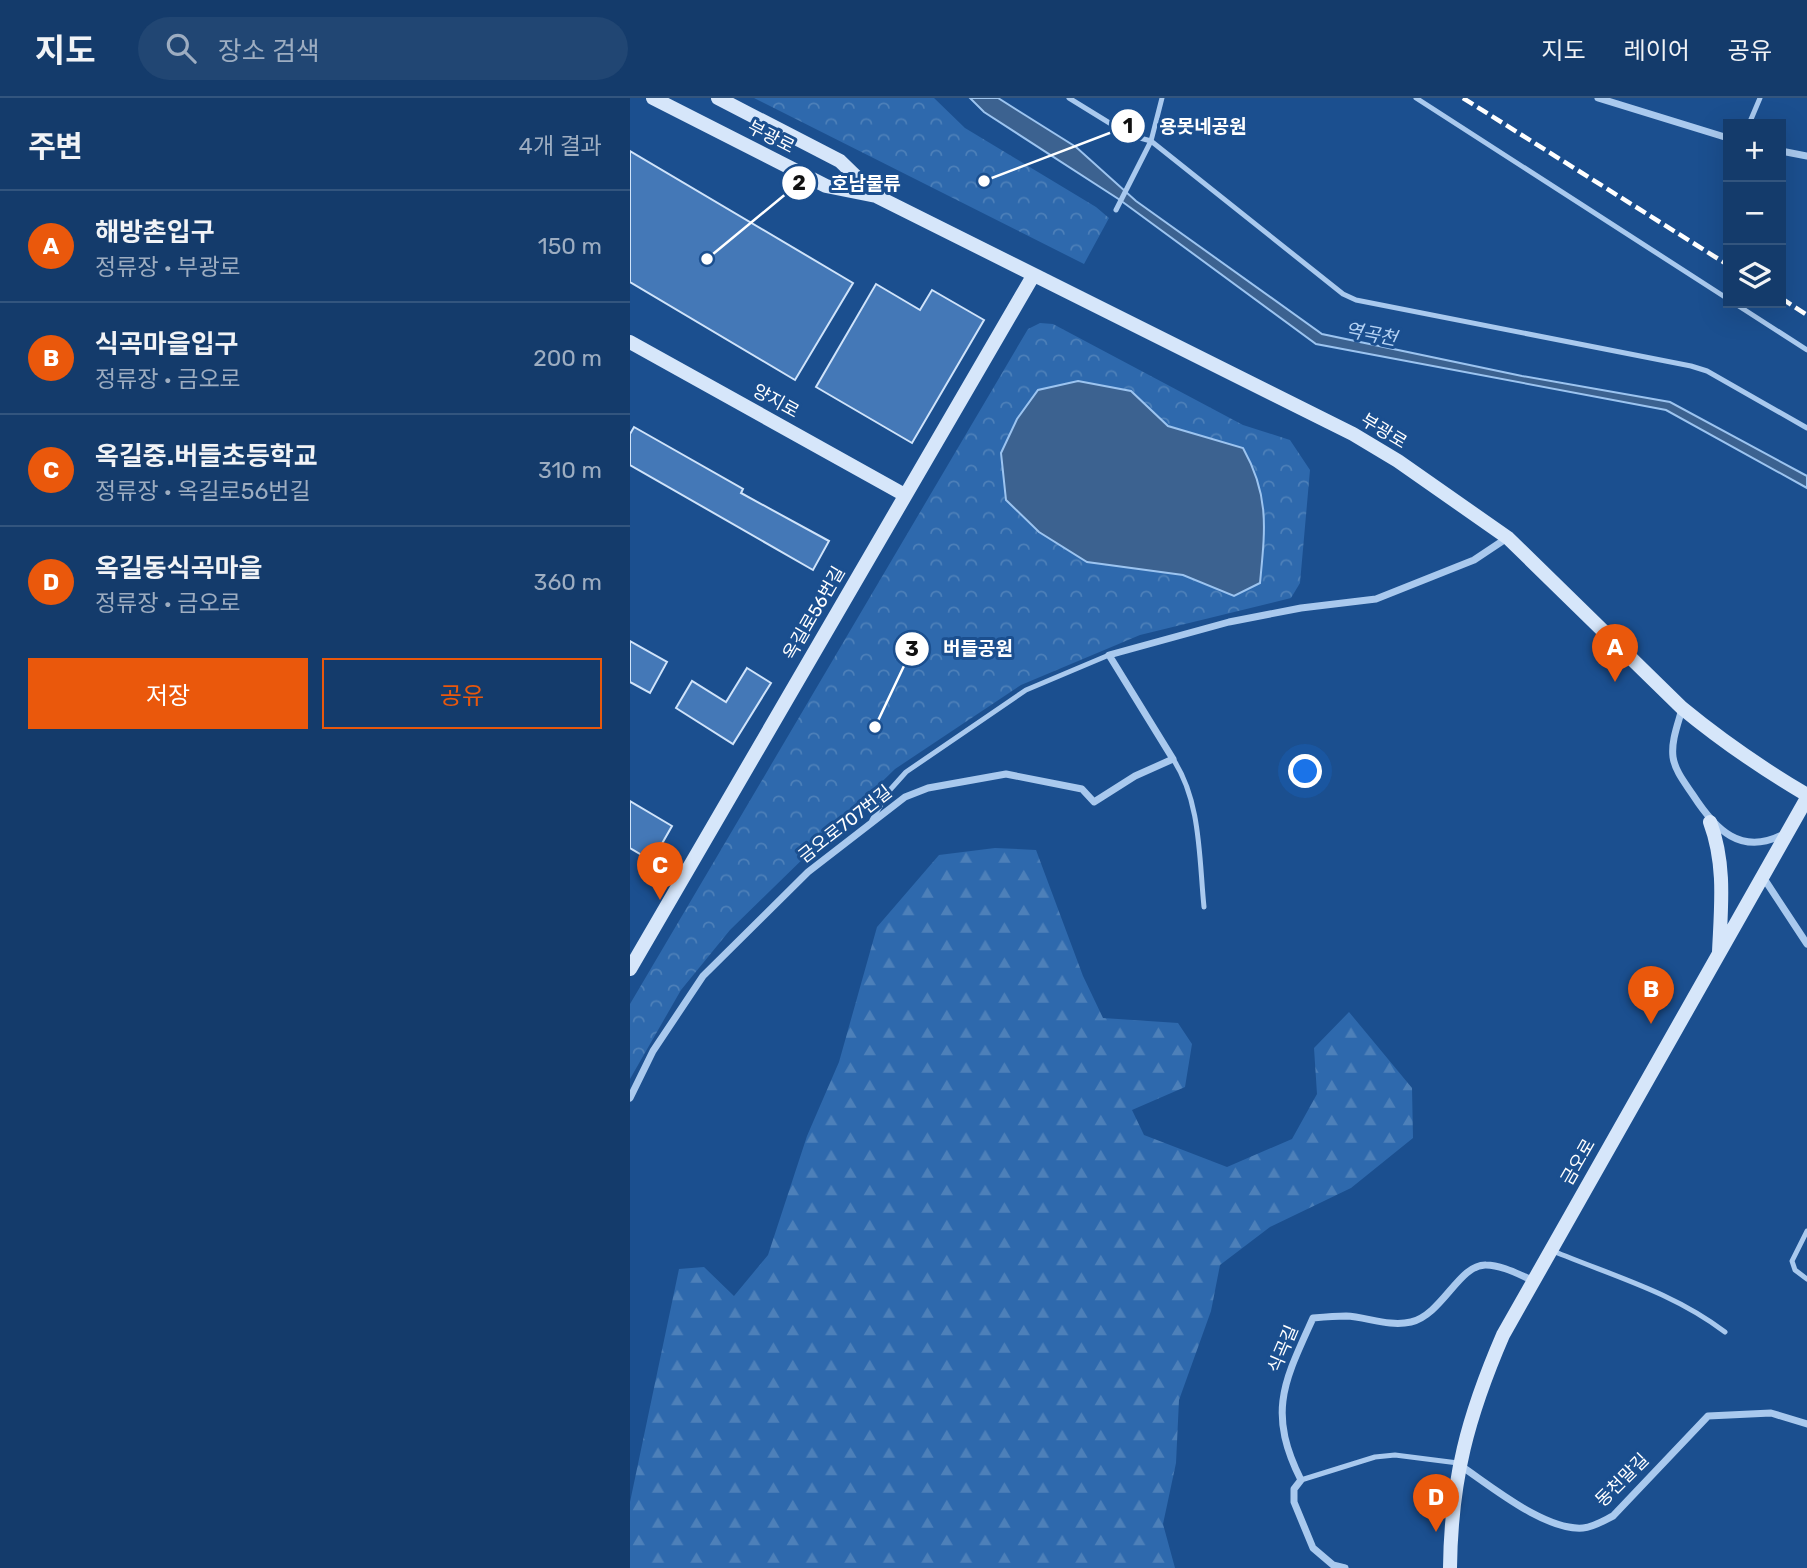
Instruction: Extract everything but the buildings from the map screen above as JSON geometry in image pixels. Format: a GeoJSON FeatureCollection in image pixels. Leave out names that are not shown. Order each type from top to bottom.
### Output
{"type":"FeatureCollection","features":[{"type":"Feature","properties":{"kind":"main road","name":"부광로"},"geometry":{"type":"LineString","coordinates":[[653,98],[826,186],[876,196],[1353,434],[1398,461],[1508,538],[1682,708],[1751,762],[1807,797]]}},
{"type":"Feature","properties":{"kind":"main road","name":"부광로"},"geometry":{"type":"LineString","coordinates":[[718,98],[840,161],[876,196]]}},
{"type":"Feature","properties":{"kind":"main road","name":"옥길로56번길"},"geometry":{"type":"LineString","coordinates":[[630,969],[713,830],[903,494],[1033,276]]}},
{"type":"Feature","properties":{"kind":"main road","name":"양지로"},"geometry":{"type":"LineString","coordinates":[[630,342],[903,494]]}},
{"type":"Feature","properties":{"kind":"main road","name":"금오로"},"geometry":{"type":"LineString","coordinates":[[1450,1568],[1458,1463],[1488,1368],[1532,1280],[1807,797]]}},
{"type":"Feature","properties":{"kind":"main road"},"geometry":{"type":"LineString","coordinates":[[1710,822],[1718,843],[1723,891],[1718,955]]}},
{"type":"Feature","properties":{"kind":"street"},"geometry":{"type":"LineString","coordinates":[[1598,98],[1723,136]]}},
{"type":"Feature","properties":{"kind":"street"},"geometry":{"type":"LineString","coordinates":[[1786,152],[1807,156]]}},
{"type":"Feature","properties":{"kind":"street"},"geometry":{"type":"LineString","coordinates":[[1173,759],[1109,655],[1229,622],[1301,608],[1376,598],[1474,560],[1508,538]]}},
{"type":"Feature","properties":{"kind":"street"},"geometry":{"type":"LineString","coordinates":[[1682,708],[1673,744],[1674,758],[1680,775],[1710,822],[1739,840],[1759,842],[1790,831]]}},
{"type":"Feature","properties":{"kind":"street","name":"금오로707번길"},"geometry":{"type":"LineString","coordinates":[[630,1098],[653,1051],[703,976],[808,872],[905,797],[928,788],[1006,774],[1083,789],[1094,802],[1135,776],[1173,759]]}},
{"type":"Feature","properties":{"kind":"street"},"geometry":{"type":"LineString","coordinates":[[1763,877],[1807,944]]}},
{"type":"Feature","properties":{"kind":"street","name":"식곡길"},"geometry":{"type":"LineString","coordinates":[[1345,1568],[1333,1565],[1313,1548],[1294,1502],[1294,1489],[1301,1480],[1282,1434],[1282,1395],[1286,1379],[1313,1318],[1347,1316],[1396,1324],[1412,1322],[1429,1314],[1444,1301],[1468,1270],[1484,1264],[1532,1280]]}},
{"type":"Feature","properties":{"kind":"street","name":"동천말길"},"geometry":{"type":"LineString","coordinates":[[1458,1463],[1542,1518],[1581,1528],[1598,1525],[1613,1516],[1709,1416],[1771,1413],[1807,1424]]}},
{"type":"Feature","properties":{"kind":"lane"},"geometry":{"type":"LineString","coordinates":[[1069,98],[1129,135],[1151,141],[1343,294],[1356,300],[1691,366],[1707,371],[1807,428]]}},
{"type":"Feature","properties":{"kind":"lane"},"geometry":{"type":"LineString","coordinates":[[1116,210],[1151,141],[1162,98]]}},
{"type":"Feature","properties":{"kind":"lane"},"geometry":{"type":"LineString","coordinates":[[1416,98],[1723,296]]}},
{"type":"Feature","properties":{"kind":"lane"},"geometry":{"type":"LineString","coordinates":[[1751,119],[1760,98]]}},
{"type":"Feature","properties":{"kind":"lane"},"geometry":{"type":"LineString","coordinates":[[1742,308],[1807,350]]}},
{"type":"Feature","properties":{"kind":"lane"},"geometry":{"type":"LineString","coordinates":[[869,826],[889,791],[906,772],[1026,690],[1109,655]]}},
{"type":"Feature","properties":{"kind":"lane"},"geometry":{"type":"LineString","coordinates":[[1173,759],[1182,772],[1193,805],[1204,907]]}},
{"type":"Feature","properties":{"kind":"lane"},"geometry":{"type":"LineString","coordinates":[[1807,1231],[1792,1261],[1796,1270],[1807,1279]]}},
{"type":"Feature","properties":{"kind":"lane"},"geometry":{"type":"LineString","coordinates":[[1550,1250],[1664,1293],[1693,1308],[1725,1332]]}},
{"type":"Feature","properties":{"kind":"lane"},"geometry":{"type":"LineString","coordinates":[[1301,1480],[1376,1457],[1395,1455],[1458,1463]]}},
{"type":"Feature","properties":{"kind":"green space"},"geometry":{"type":"Polygon","coordinates":[[[754,98],[934,98],[965,128],[1096,207],[1109,218],[1084,264],[754,98]]]}},
{"type":"Feature","properties":{"kind":"green space"},"geometry":{"type":"Polygon","coordinates":[[[1040,323],[1053,324],[1243,425],[1290,440],[1310,470],[1300,583],[1291,598],[1140,635],[1021,685],[895,769],[730,930],[681,990],[630,1079],[630,1004],[1028,329],[1040,323]]]}},
{"type":"Feature","properties":{"kind":"green space"},"geometry":{"type":"Polygon","coordinates":[[[995,848],[1036,850],[1083,976],[1103,1018],[1178,1023],[1192,1044],[1185,1087],[1132,1110],[1144,1135],[1227,1167],[1292,1139],[1317,1094],[1314,1048],[1349,1012],[1412,1088],[1413,1138],[1351,1188],[1270,1227],[1220,1265],[1211,1311],[1179,1400],[1176,1463],[1163,1524],[1175,1568],[630,1568],[630,1502],[679,1269],[704,1267],[734,1296],[768,1255],[807,1136],[839,1062],[877,927],[939,855],[995,848]]]}},
{"type":"Feature","properties":{"kind":"shaded area"},"geometry":{"type":"Polygon","coordinates":[[[970,98],[998,98],[1076,147],[1136,201],[1322,334],[1522,376],[1670,402],[1807,476],[1807,488],[1666,410],[1316,344],[1120,200],[984,112],[970,98]]]}},
{"type":"Feature","properties":{"kind":"shaded area"},"geometry":{"type":"Polygon","coordinates":[[[1078,381],[1131,391],[1168,426],[1243,448],[1252,465],[1262,498],[1264,530],[1260,583],[1234,596],[1183,575],[1087,562],[1039,532],[1006,500],[1001,453],[1017,419],[1038,390],[1078,381]]]}},
{"type":"Feature","properties":{"kind":"railway"},"geometry":{"type":"LineString","coordinates":[[1463,98],[1723,262]]}},
{"type":"Feature","properties":{"kind":"railway"},"geometry":{"type":"LineString","coordinates":[[1786,301],[1807,315]]}},
{"type":"Feature","properties":{"kind":"place","name":"용못네공원"},"geometry":{"type":"Point","coordinates":[984,181]}},
{"type":"Feature","properties":{"kind":"place","name":"호남물류"},"geometry":{"type":"Point","coordinates":[707,259]}},
{"type":"Feature","properties":{"kind":"place","name":"해방촌입구"},"geometry":{"type":"Point","coordinates":[1615,682]}},
{"type":"Feature","properties":{"kind":"place","name":"버들공원"},"geometry":{"type":"Point","coordinates":[875,727]}},
{"type":"Feature","properties":{"kind":"place","name":"옥길중.버들초등학교"},"geometry":{"type":"Point","coordinates":[660,900]}},
{"type":"Feature","properties":{"kind":"place","name":"식곡마을입구"},"geometry":{"type":"Point","coordinates":[1651,1024]}},
{"type":"Feature","properties":{"kind":"place","name":"옥길동식곡마을"},"geometry":{"type":"Point","coordinates":[1436,1532]}},
{"type":"Feature","properties":{"kind":"water label","name":"역곡천"},"geometry":{"type":"Point","coordinates":[1371,334]}}]}
